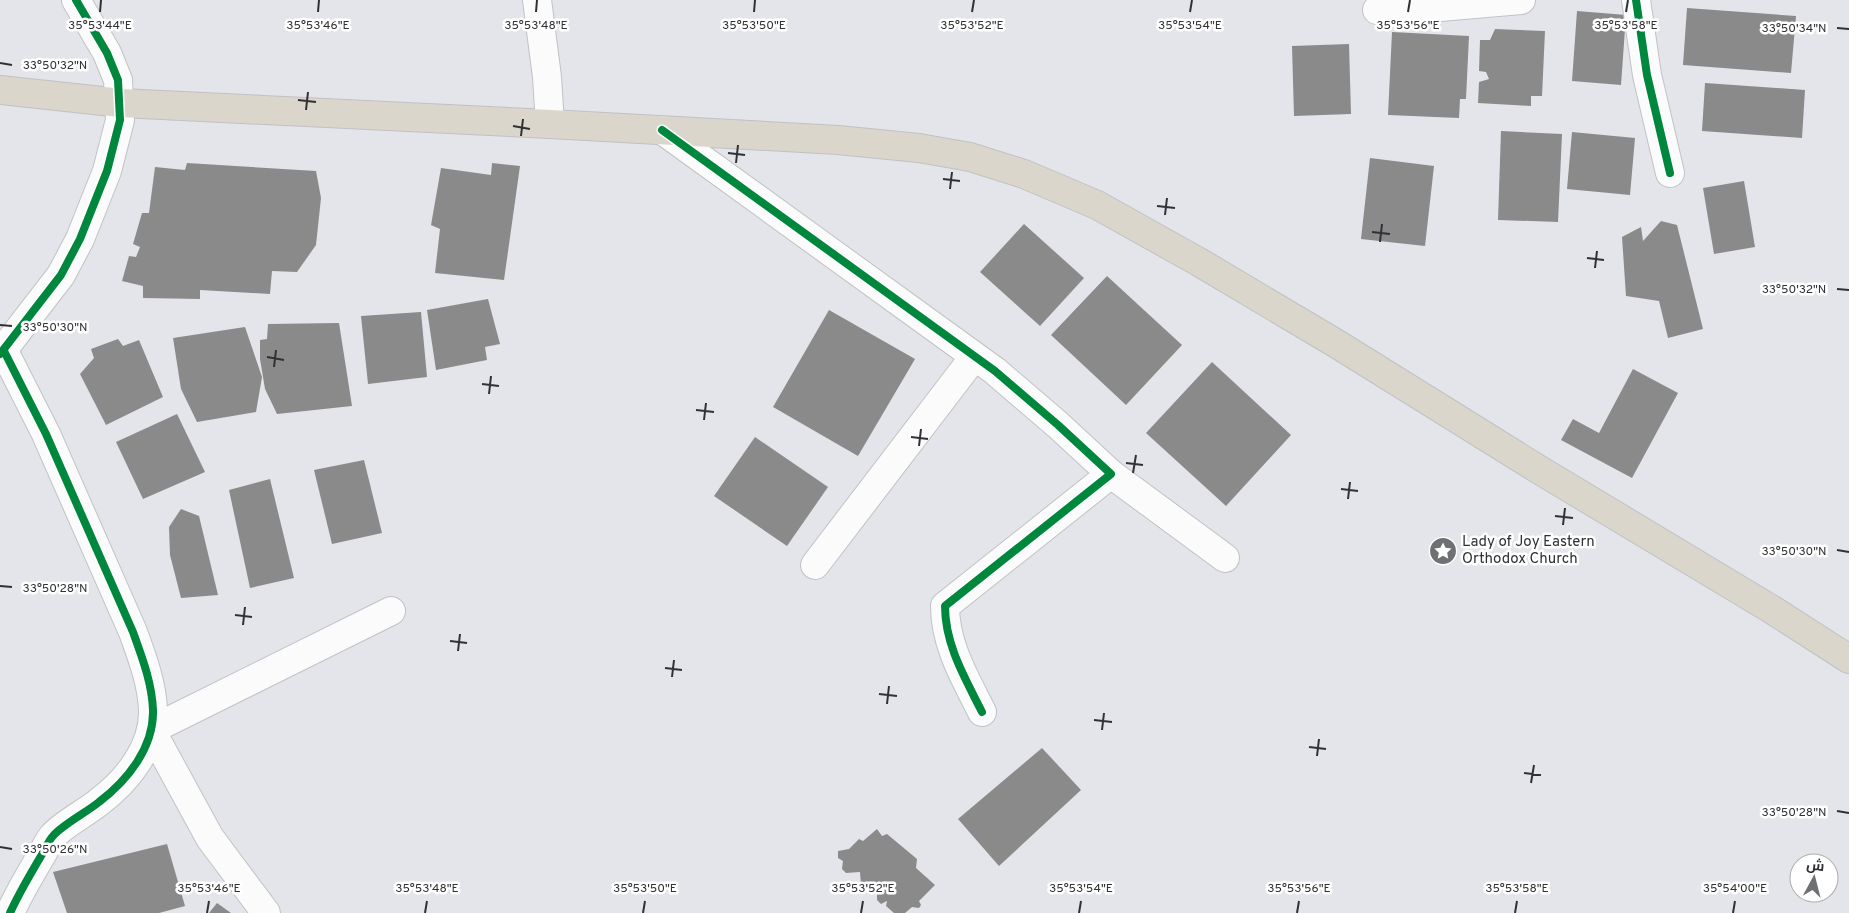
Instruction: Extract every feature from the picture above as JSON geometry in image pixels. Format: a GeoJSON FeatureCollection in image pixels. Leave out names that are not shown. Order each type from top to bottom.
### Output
{"type":"FeatureCollection","features":[{"type":"Feature","properties":{"kind":"highway"},"geometry":{"type":"LineString","coordinates":[[0,90],[121,103],[838,140],[919,148],[970,157],[1006,168],[1097,205],[1337,344],[1546,474],[1771,609],[1849,659]]}},
{"type":"Feature","properties":{"kind":"street"},"geometry":{"type":"LineString","coordinates":[[10,913],[53,836],[100,802],[117,787],[138,760],[151,730],[153,710],[144,663],[133,632],[50,442],[2,353],[61,275],[80,239],[106,171],[120,120],[121,103],[118,80],[107,53],[76,0]]}},
{"type":"Feature","properties":{"kind":"street"},"geometry":{"type":"LineString","coordinates":[[538,0],[547,76],[550,124]]}},
{"type":"Feature","properties":{"kind":"street"},"geometry":{"type":"LineString","coordinates":[[1377,10],[1417,9],[1520,0]]}},
{"type":"Feature","properties":{"kind":"street"},"geometry":{"type":"LineString","coordinates":[[1636,0],[1647,75],[1670,173]]}},
{"type":"Feature","properties":{"kind":"street"},"geometry":{"type":"LineString","coordinates":[[662,130],[995,371],[1111,474],[1225,558]]}},
{"type":"Feature","properties":{"kind":"street"},"geometry":{"type":"LineString","coordinates":[[816,565],[974,357]]}},
{"type":"Feature","properties":{"kind":"street"},"geometry":{"type":"LineString","coordinates":[[982,712],[950,642],[945,621],[945,606],[1111,474]]}},
{"type":"Feature","properties":{"kind":"street"},"geometry":{"type":"LineString","coordinates":[[151,730],[391,612]]}},
{"type":"Feature","properties":{"kind":"street"},"geometry":{"type":"LineString","coordinates":[[151,730],[210,838],[266,913]]}},
{"type":"Feature","properties":{"kind":"building"},"geometry":{"type":"Polygon","coordinates":[[[1687,8],[1796,16],[1791,73],[1683,65],[1687,8]]]}},
{"type":"Feature","properties":{"kind":"building"},"geometry":{"type":"Polygon","coordinates":[[[1577,11],[1626,15],[1621,85],[1572,81],[1577,11]]]}},
{"type":"Feature","properties":{"kind":"building"},"geometry":{"type":"Polygon","coordinates":[[[1495,29],[1545,31],[1542,96],[1531,96],[1531,106],[1478,103],[1479,82],[1489,79],[1486,72],[1479,71],[1480,40],[1490,40],[1495,29]]]}},
{"type":"Feature","properties":{"kind":"building"},"geometry":{"type":"Polygon","coordinates":[[[1392,32],[1469,36],[1466,99],[1460,99],[1459,118],[1388,115],[1392,32]]]}},
{"type":"Feature","properties":{"kind":"building"},"geometry":{"type":"Polygon","coordinates":[[[1349,44],[1351,114],[1294,116],[1292,46],[1349,44]]]}},
{"type":"Feature","properties":{"kind":"building"},"geometry":{"type":"Polygon","coordinates":[[[1705,83],[1805,90],[1802,138],[1702,131],[1705,83]]]}},
{"type":"Feature","properties":{"kind":"building"},"geometry":{"type":"Polygon","coordinates":[[[1501,131],[1562,134],[1558,222],[1498,220],[1501,131]]]}},
{"type":"Feature","properties":{"kind":"building"},"geometry":{"type":"Polygon","coordinates":[[[1572,132],[1635,138],[1630,195],[1567,189],[1572,132]]]}},
{"type":"Feature","properties":{"kind":"building"},"geometry":{"type":"Polygon","coordinates":[[[1370,158],[1434,166],[1425,246],[1361,239],[1370,158]]]}},
{"type":"Feature","properties":{"kind":"building"},"geometry":{"type":"Polygon","coordinates":[[[187,163],[316,171],[321,198],[316,245],[297,272],[272,271],[270,294],[200,290],[200,299],[143,298],[143,286],[122,281],[129,256],[136,257],[140,247],[133,244],[142,213],[149,213],[155,167],[185,170],[187,163]]]}},
{"type":"Feature","properties":{"kind":"building"},"geometry":{"type":"Polygon","coordinates":[[[492,163],[520,166],[504,280],[435,273],[440,229],[431,225],[441,168],[491,175],[492,163]]]}},
{"type":"Feature","properties":{"kind":"building"},"geometry":{"type":"Polygon","coordinates":[[[1744,181],[1755,247],[1714,254],[1703,188],[1744,181]]]}},
{"type":"Feature","properties":{"kind":"building"},"geometry":{"type":"Polygon","coordinates":[[[1661,221],[1677,225],[1703,329],[1668,338],[1659,301],[1626,296],[1622,237],[1641,227],[1643,241],[1661,221]]]}},
{"type":"Feature","properties":{"kind":"building"},"geometry":{"type":"Polygon","coordinates":[[[1024,224],[1084,278],[1040,326],[980,272],[1024,224]]]}},
{"type":"Feature","properties":{"kind":"building"},"geometry":{"type":"Polygon","coordinates":[[[1107,276],[1182,345],[1126,405],[1051,335],[1107,276]]]}},
{"type":"Feature","properties":{"kind":"building"},"geometry":{"type":"Polygon","coordinates":[[[488,299],[500,344],[485,347],[487,360],[436,370],[427,310],[488,299]]]}},
{"type":"Feature","properties":{"kind":"building"},"geometry":{"type":"Polygon","coordinates":[[[829,310],[915,359],[858,456],[773,407],[829,310]]]}},
{"type":"Feature","properties":{"kind":"building"},"geometry":{"type":"Polygon","coordinates":[[[421,312],[427,377],[368,384],[361,316],[421,312]]]}},
{"type":"Feature","properties":{"kind":"building"},"geometry":{"type":"Polygon","coordinates":[[[339,323],[352,406],[277,414],[265,389],[260,359],[260,340],[267,339],[268,324],[339,323]]]}},
{"type":"Feature","properties":{"kind":"building"},"geometry":{"type":"Polygon","coordinates":[[[245,327],[262,377],[256,412],[197,422],[181,389],[173,338],[245,327]]]}},
{"type":"Feature","properties":{"kind":"building"},"geometry":{"type":"Polygon","coordinates":[[[118,339],[123,346],[139,340],[163,397],[106,425],[80,374],[94,358],[91,349],[118,339]]]}},
{"type":"Feature","properties":{"kind":"building"},"geometry":{"type":"Polygon","coordinates":[[[1212,362],[1291,435],[1226,506],[1146,433],[1212,362]]]}},
{"type":"Feature","properties":{"kind":"building"},"geometry":{"type":"Polygon","coordinates":[[[1633,369],[1678,393],[1632,478],[1561,440],[1573,419],[1599,433],[1633,369]]]}},
{"type":"Feature","properties":{"kind":"building"},"geometry":{"type":"Polygon","coordinates":[[[177,414],[205,472],[143,499],[116,442],[177,414]]]}},
{"type":"Feature","properties":{"kind":"building"},"geometry":{"type":"Polygon","coordinates":[[[755,437],[828,487],[787,546],[714,496],[755,437]]]}},
{"type":"Feature","properties":{"kind":"building"},"geometry":{"type":"Polygon","coordinates":[[[364,460],[382,533],[332,544],[314,470],[364,460]]]}},
{"type":"Feature","properties":{"kind":"building"},"geometry":{"type":"Polygon","coordinates":[[[270,479],[294,578],[250,588],[229,490],[270,479]]]}},
{"type":"Feature","properties":{"kind":"building"},"geometry":{"type":"Polygon","coordinates":[[[181,509],[199,516],[218,595],[181,598],[170,555],[169,527],[181,509]]]}},
{"type":"Feature","properties":{"kind":"building"},"geometry":{"type":"Polygon","coordinates":[[[1042,748],[1081,790],[999,866],[958,819],[1042,748]]]}},
{"type":"Feature","properties":{"kind":"building"},"geometry":{"type":"Polygon","coordinates":[[[877,829],[882,836],[887,834],[917,859],[916,868],[935,885],[919,901],[921,905],[919,908],[912,907],[905,913],[894,913],[886,906],[887,901],[881,904],[877,900],[877,893],[870,887],[867,890],[861,885],[860,872],[846,873],[842,869],[843,861],[838,858],[838,851],[849,849],[859,839],[863,841],[877,829]]]}},
{"type":"Feature","properties":{"kind":"building"},"geometry":{"type":"Polygon","coordinates":[[[167,844],[185,906],[159,913],[67,913],[53,872],[167,844]]]}},
{"type":"Feature","properties":{"kind":"building"},"geometry":{"type":"Polygon","coordinates":[[[217,903],[231,913],[209,913],[217,903]]]}},
{"type":"Feature","properties":{"kind":"cycle path"},"geometry":{"type":"LineString","coordinates":[[0,354],[61,275],[80,239],[107,171],[120,120],[118,80],[107,53],[76,0]]}},
{"type":"Feature","properties":{"kind":"cycle path"},"geometry":{"type":"LineString","coordinates":[[1636,0],[1647,75],[1670,173]]}},
{"type":"Feature","properties":{"kind":"cycle path"},"geometry":{"type":"LineString","coordinates":[[662,130],[995,371],[1111,474],[945,606],[948,634],[952,648],[982,712]]}},
{"type":"Feature","properties":{"kind":"cycle path"},"geometry":{"type":"LineString","coordinates":[[4,351],[46,434],[133,632],[149,680],[153,710],[149,737],[137,762],[120,784],[110,793],[62,827],[51,838],[10,913]]}},
{"type":"Feature","properties":{"kind":"place","name":"Lady of Joy Eastern Orthodox Church"},"geometry":{"type":"Point","coordinates":[1443,551]}}]}
